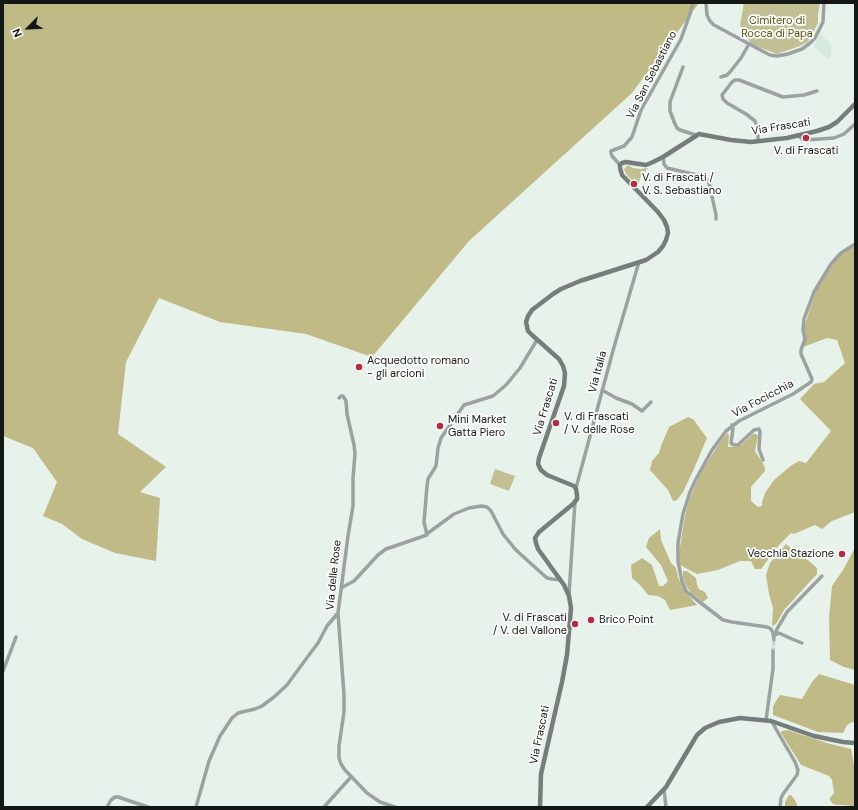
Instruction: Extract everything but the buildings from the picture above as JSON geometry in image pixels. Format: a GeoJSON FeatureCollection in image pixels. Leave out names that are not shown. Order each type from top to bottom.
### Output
{"type":"FeatureCollection","features":[{"type":"Feature","properties":{"kind":"main road","name":"Via Frascati"},"geometry":{"type":"LineString","coordinates":[[696,135],[700,134],[751,142],[787,138],[831,126],[855,104]]}},
{"type":"Feature","properties":{"kind":"main road"},"geometry":{"type":"LineString","coordinates":[[620,165],[623,162],[647,164],[663,157],[696,135]]}},
{"type":"Feature","properties":{"kind":"main road","name":"Via Frascati"},"geometry":{"type":"LineString","coordinates":[[576,488],[545,474],[538,464],[564,386],[565,376],[564,368],[559,359],[528,331],[526,324],[527,318],[531,311],[561,289],[574,283],[639,262],[653,256],[662,248],[668,229],[661,215],[622,175],[620,165]]}},
{"type":"Feature","properties":{"kind":"main road"},"geometry":{"type":"LineString","coordinates":[[575,502],[577,494],[576,488]]}},
{"type":"Feature","properties":{"kind":"main road","name":"Via Frascati"},"geometry":{"type":"LineString","coordinates":[[540,807],[541,774],[567,655],[571,610],[565,587],[538,549],[535,538],[540,531],[575,502]]}},
{"type":"Feature","properties":{"kind":"main road"},"geometry":{"type":"LineString","coordinates":[[647,807],[664,789],[699,733],[705,728],[719,722],[736,718],[769,720],[814,736],[855,744]]}},
{"type":"Feature","properties":{"kind":"street","name":"Via San Sebastiano"},"geometry":{"type":"LineString","coordinates":[[620,165],[612,156],[611,151],[624,146],[632,137],[641,110],[680,39],[693,3]]}},
{"type":"Feature","properties":{"kind":"street"},"geometry":{"type":"LineString","coordinates":[[706,3],[707,15],[713,24],[772,56],[782,55],[802,49],[812,42],[819,32],[824,20],[824,3]]}},
{"type":"Feature","properties":{"kind":"street"},"geometry":{"type":"LineString","coordinates":[[721,77],[730,72],[741,58],[749,44]]}},
{"type":"Feature","properties":{"kind":"street"},"geometry":{"type":"LineString","coordinates":[[683,67],[670,102],[670,111],[677,128],[696,135]]}},
{"type":"Feature","properties":{"kind":"street"},"geometry":{"type":"LineString","coordinates":[[758,141],[758,129],[754,120],[723,99],[722,95],[732,82],[739,80],[783,97],[807,94],[817,91]]}},
{"type":"Feature","properties":{"kind":"street"},"geometry":{"type":"LineString","coordinates":[[797,135],[805,140],[836,137],[845,133],[855,124]]}},
{"type":"Feature","properties":{"kind":"street"},"geometry":{"type":"LineString","coordinates":[[663,157],[664,164],[667,168],[701,176],[707,179],[710,183],[716,219]]}},
{"type":"Feature","properties":{"kind":"street","name":"Via Focicchia"},"geometry":{"type":"LineString","coordinates":[[774,638],[773,632],[770,628],[730,622],[721,619],[686,591],[679,570],[677,555],[683,514],[697,476],[722,435],[732,425],[742,419],[793,394],[812,382],[801,354],[805,339],[803,330],[804,319],[814,292],[831,264],[841,253],[855,244]]}},
{"type":"Feature","properties":{"kind":"street","name":"Via Italia"},"geometry":{"type":"LineString","coordinates":[[576,488],[602,390],[639,262]]}},
{"type":"Feature","properties":{"kind":"street"},"geometry":{"type":"LineString","coordinates":[[427,534],[424,527],[424,521],[427,483],[436,466],[440,440],[464,406],[493,396],[504,388],[520,368],[537,340]]}},
{"type":"Feature","properties":{"kind":"street"},"geometry":{"type":"LineString","coordinates":[[602,390],[616,398],[632,404],[642,411],[651,402]]}},
{"type":"Feature","properties":{"kind":"street","name":"Via delle Rose"},"geometry":{"type":"LineString","coordinates":[[339,398],[343,396],[346,401],[355,454],[353,485],[354,503],[348,533],[338,613],[344,695],[344,712],[339,756],[342,765],[351,777],[369,795],[383,803],[395,807]]}},
{"type":"Feature","properties":{"kind":"street"},"geometry":{"type":"LineString","coordinates":[[732,425],[733,429],[731,440],[732,444],[735,445],[738,445],[754,430],[759,430],[759,449],[763,460]]}},
{"type":"Feature","properties":{"kind":"street"},"geometry":{"type":"LineString","coordinates":[[568,596],[575,502]]}},
{"type":"Feature","properties":{"kind":"street"},"geometry":{"type":"LineString","coordinates":[[341,588],[354,581],[383,550],[419,538],[457,513],[472,507],[480,506],[484,506],[492,512],[503,534],[524,558],[547,578],[561,580]]}},
{"type":"Feature","properties":{"kind":"street"},"geometry":{"type":"LineString","coordinates":[[774,638],[776,629],[787,612],[822,576]]}},
{"type":"Feature","properties":{"kind":"street"},"geometry":{"type":"LineString","coordinates":[[196,807],[210,758],[232,718],[238,712],[255,709],[262,706],[286,686],[318,644],[327,626],[338,613]]}},
{"type":"Feature","properties":{"kind":"street"},"geometry":{"type":"LineString","coordinates":[[774,638],[779,633],[802,643]]}},
{"type":"Feature","properties":{"kind":"street"},"geometry":{"type":"LineString","coordinates":[[3,671],[16,637]]}},
{"type":"Feature","properties":{"kind":"street"},"geometry":{"type":"LineString","coordinates":[[773,651],[769,720],[795,762],[798,770],[797,775],[782,796],[780,807]]}},
{"type":"Feature","properties":{"kind":"street"},"geometry":{"type":"LineString","coordinates":[[324,807],[351,777]]}},
{"type":"Feature","properties":{"kind":"street"},"geometry":{"type":"LineString","coordinates":[[664,789],[666,807]]}},
{"type":"Feature","properties":{"kind":"street"},"geometry":{"type":"LineString","coordinates":[[107,807],[111,800],[118,797],[148,807]]}},
{"type":"Feature","properties":{"kind":"shaded area"},"geometry":{"type":"Polygon","coordinates":[[[3,3],[699,3],[632,93],[469,241],[372,357],[306,334],[220,322],[159,298],[126,362],[118,434],[166,467],[140,492],[160,498],[156,561],[115,553],[82,539],[62,524],[43,516],[57,482],[33,448],[3,436],[3,3]]]}},
{"type":"Feature","properties":{"kind":"shaded area"},"geometry":{"type":"Polygon","coordinates":[[[820,33],[831,44],[831,55],[828,59],[814,46],[820,33]]]}},
{"type":"Feature","properties":{"kind":"shaded area"},"geometry":{"type":"Polygon","coordinates":[[[855,246],[855,512],[832,521],[822,529],[815,525],[794,534],[791,533],[779,545],[761,569],[755,569],[751,561],[740,561],[718,570],[697,574],[680,565],[679,553],[685,516],[689,500],[700,474],[727,433],[729,435],[728,447],[741,445],[753,434],[758,436],[755,451],[765,468],[765,471],[751,487],[751,501],[758,507],[762,506],[765,493],[774,480],[799,461],[806,463],[831,431],[800,399],[814,384],[824,382],[845,363],[837,340],[827,338],[803,347],[804,327],[816,291],[832,265],[841,254],[855,246]]]}},
{"type":"Feature","properties":{"kind":"shaded area"},"geometry":{"type":"Polygon","coordinates":[[[688,417],[693,419],[707,438],[683,492],[677,500],[673,501],[668,490],[650,470],[652,461],[659,453],[669,427],[688,417]]]}},
{"type":"Feature","properties":{"kind":"shaded area"},"geometry":{"type":"Polygon","coordinates":[[[660,529],[661,540],[671,563],[676,568],[683,589],[697,605],[670,610],[665,600],[658,596],[648,595],[632,578],[631,565],[642,558],[652,565],[659,586],[663,586],[668,581],[661,565],[646,547],[649,538],[660,529]]]}},
{"type":"Feature","properties":{"kind":"shaded area"},"geometry":{"type":"Polygon","coordinates":[[[786,544],[817,568],[817,574],[784,610],[776,624],[772,626],[773,608],[766,575],[770,563],[786,544]]]}},
{"type":"Feature","properties":{"kind":"shaded area"},"geometry":{"type":"Polygon","coordinates":[[[855,548],[855,670],[844,667],[830,660],[829,617],[832,586],[855,548]]]}},
{"type":"Feature","properties":{"kind":"shaded area"},"geometry":{"type":"Polygon","coordinates":[[[683,571],[687,571],[696,578],[699,589],[705,592],[708,598],[703,602],[692,594],[686,586],[683,579],[683,571]]]}},
{"type":"Feature","properties":{"kind":"shaded area"},"geometry":{"type":"Polygon","coordinates":[[[819,674],[855,685],[855,722],[847,725],[843,733],[818,732],[773,715],[773,706],[780,695],[802,699],[812,682],[819,674]]]}},
{"type":"Feature","properties":{"kind":"shaded area"},"geometry":{"type":"Polygon","coordinates":[[[788,730],[851,749],[855,770],[855,807],[833,804],[830,800],[834,793],[832,780],[829,776],[801,765],[781,733],[782,731],[788,730]]]}},
{"type":"Feature","properties":{"kind":"shaded area"},"geometry":{"type":"Polygon","coordinates":[[[789,795],[791,795],[795,800],[798,807],[785,807],[785,802],[789,795]]]}},
{"type":"Feature","properties":{"kind":"green space","name":"Cimitero di Rocca di Papa"},"geometry":{"type":"Polygon","coordinates":[[[744,3],[820,3],[818,23],[808,42],[777,54],[751,44],[740,25],[744,3]]]}},
{"type":"Feature","properties":{"kind":"green space"},"geometry":{"type":"Polygon","coordinates":[[[628,165],[633,168],[648,168],[640,178],[638,187],[626,174],[624,169],[628,165]]]}},
{"type":"Feature","properties":{"kind":"green space"},"geometry":{"type":"Polygon","coordinates":[[[495,469],[515,476],[509,491],[490,484],[495,469]]]}},
{"type":"Feature","properties":{"kind":"tunnel"},"geometry":{"type":"LineString","coordinates":[[773,651],[774,640]]}},
{"type":"Feature","properties":{"kind":"place","name":"V. di Frascati"},"geometry":{"type":"Point","coordinates":[806,138]}},
{"type":"Feature","properties":{"kind":"place","name":"V. di Frascati / V. S. Sebastiano"},"geometry":{"type":"Point","coordinates":[634,184]}},
{"type":"Feature","properties":{"kind":"place","name":"Acquedotto romano - gli arcioni"},"geometry":{"type":"Point","coordinates":[359,367]}},
{"type":"Feature","properties":{"kind":"place","name":"V. di Frascati / V. delle Rose"},"geometry":{"type":"Point","coordinates":[556,423]}},
{"type":"Feature","properties":{"kind":"place","name":"Mini Market Gatta Piero"},"geometry":{"type":"Point","coordinates":[440,426]}},
{"type":"Feature","properties":{"kind":"place","name":"Vecchia Stazione"},"geometry":{"type":"Point","coordinates":[842,554]}},
{"type":"Feature","properties":{"kind":"place","name":"Brico Point"},"geometry":{"type":"Point","coordinates":[591,620]}},
{"type":"Feature","properties":{"kind":"place","name":"V. di Frascati / V. del Vallone"},"geometry":{"type":"Point","coordinates":[575,624]}}]}
